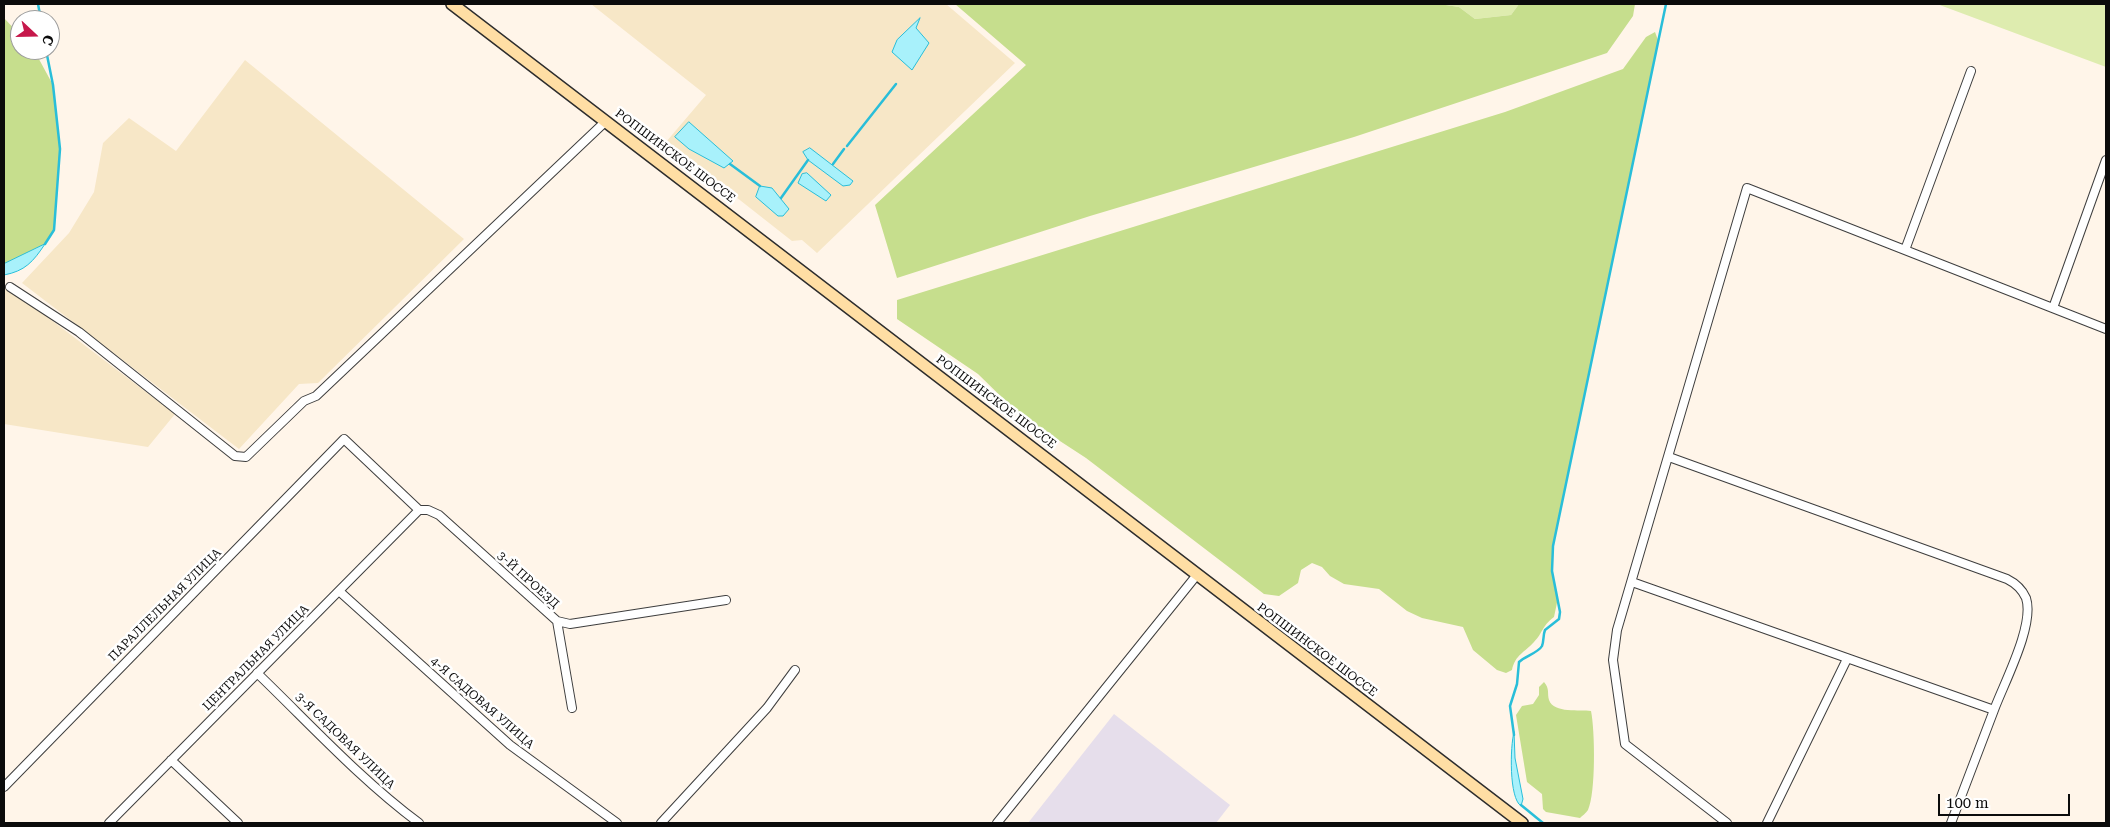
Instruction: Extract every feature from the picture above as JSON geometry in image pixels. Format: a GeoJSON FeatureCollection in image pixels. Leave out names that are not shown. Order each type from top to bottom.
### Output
{"type":"FeatureCollection","features":[{"type":"Feature","properties":{"kind":"main road","name":"РОПШИНСКОЕ ШОССЕ"},"geometry":{"type":"LineString","coordinates":[[452,4],[1034,449],[1196,576],[1522,823]]}},
{"type":"Feature","properties":{"kind":"street"},"geometry":{"type":"LineString","coordinates":[[1905,250],[1971,71]]}},
{"type":"Feature","properties":{"kind":"street"},"geometry":{"type":"LineString","coordinates":[[10,287],[19,290],[79,332],[235,456],[246,457],[304,401],[316,396],[606,121]]}},
{"type":"Feature","properties":{"kind":"street"},"geometry":{"type":"LineString","coordinates":[[2053,308],[2106,160]]}},
{"type":"Feature","properties":{"kind":"street"},"geometry":{"type":"LineString","coordinates":[[1727,823],[1625,744],[1613,660],[1617,630],[1747,188],[2106,329]]}},
{"type":"Feature","properties":{"kind":"street","name":"ПАРАЛЛЕЛЬНАЯ УЛИЦА"},"geometry":{"type":"LineString","coordinates":[[4,787],[344,440],[419,510]]}},
{"type":"Feature","properties":{"kind":"street"},"geometry":{"type":"LineString","coordinates":[[1669,457],[1999,575],[2017,585],[2025,597],[2028,610],[2024,630],[1951,823]]}},
{"type":"Feature","properties":{"kind":"street","name":"ЦЕНТРАЛЬНАЯ УЛИЦА"},"geometry":{"type":"LineString","coordinates":[[109,823],[419,510]]}},
{"type":"Feature","properties":{"kind":"street","name":"3-Й ПРОЕЗД"},"geometry":{"type":"LineString","coordinates":[[419,510],[428,510],[439,515],[557,622],[570,624],[726,600]]}},
{"type":"Feature","properties":{"kind":"street"},"geometry":{"type":"LineString","coordinates":[[997,823],[1196,576]]}},
{"type":"Feature","properties":{"kind":"street"},"geometry":{"type":"LineString","coordinates":[[1632,582],[1994,710]]}},
{"type":"Feature","properties":{"kind":"street","name":"4-Я САДОВАЯ УЛИЦА"},"geometry":{"type":"LineString","coordinates":[[338,591],[510,746],[617,823]]}},
{"type":"Feature","properties":{"kind":"street"},"geometry":{"type":"LineString","coordinates":[[557,622],[572,708]]}},
{"type":"Feature","properties":{"kind":"street"},"geometry":{"type":"LineString","coordinates":[[1767,823],[1847,659]]}},
{"type":"Feature","properties":{"kind":"street"},"geometry":{"type":"LineString","coordinates":[[661,823],[767,708],[795,670]]}},
{"type":"Feature","properties":{"kind":"street","name":"3-Я САДОВАЯ УЛИЦА"},"geometry":{"type":"LineString","coordinates":[[257,673],[348,762],[398,808],[419,823]]}},
{"type":"Feature","properties":{"kind":"street"},"geometry":{"type":"LineString","coordinates":[[171,760],[238,823]]}},
{"type":"Feature","properties":{"kind":"shaded area"},"geometry":{"type":"Polygon","coordinates":[[[591,4],[946,4],[1015,63],[817,253],[802,240],[792,241],[666,142],[706,95],[591,4]]]}},
{"type":"Feature","properties":{"kind":"shaded area"},"geometry":{"type":"Polygon","coordinates":[[[245,60],[464,239],[318,383],[299,384],[239,449],[22,283],[69,233],[94,192],[103,143],[129,118],[176,151],[245,60]]]}},
{"type":"Feature","properties":{"kind":"shaded area"},"geometry":{"type":"Polygon","coordinates":[[[4,284],[175,414],[148,447],[4,424],[4,284]]]}},
{"type":"Feature","properties":{"kind":"shaded area"},"geometry":{"type":"Polygon","coordinates":[[[1114,714],[1230,805],[1216,823],[1028,823],[1114,714]]]}},
{"type":"Feature","properties":{"kind":"green space"},"geometry":{"type":"Polygon","coordinates":[[[955,4],[1439,4],[1459,7],[1475,19],[1511,15],[1519,4],[1635,4],[1633,16],[1607,53],[1354,137],[1090,216],[897,278],[875,205],[1026,65],[955,4]]]}},
{"type":"Feature","properties":{"kind":"green space"},"geometry":{"type":"Polygon","coordinates":[[[1439,4],[1519,4],[1511,15],[1475,19],[1459,7],[1439,4]]]}},
{"type":"Feature","properties":{"kind":"green space"},"geometry":{"type":"Polygon","coordinates":[[[1937,4],[2106,4],[2106,67],[1937,4]]]}},
{"type":"Feature","properties":{"kind":"green space"},"geometry":{"type":"Polygon","coordinates":[[[4,18],[10,24],[10,60],[39,60],[53,85],[60,149],[54,230],[45,244],[4,264],[4,18]]]}},
{"type":"Feature","properties":{"kind":"green space"},"geometry":{"type":"Polygon","coordinates":[[[1655,32],[1658,40],[1553,546],[1552,571],[1558,598],[1554,617],[1534,642],[1518,657],[1512,670],[1506,673],[1497,670],[1473,650],[1463,627],[1422,618],[1407,611],[1379,589],[1344,584],[1330,576],[1322,567],[1312,563],[1301,570],[1298,583],[1279,596],[1264,594],[1086,458],[1020,415],[978,374],[897,319],[897,300],[1505,112],[1623,69],[1646,37],[1655,32]]]}},
{"type":"Feature","properties":{"kind":"green space"},"geometry":{"type":"Polygon","coordinates":[[[1544,682],[1548,689],[1549,700],[1556,707],[1568,710],[1591,711],[1594,776],[1591,802],[1588,810],[1580,818],[1546,812],[1543,809],[1542,794],[1527,782],[1516,715],[1522,706],[1533,704],[1539,695],[1539,687],[1544,682]]]}},
{"type":"Feature","properties":{"kind":"water"},"geometry":{"type":"Polygon","coordinates":[[[920,18],[916,28],[929,43],[912,70],[892,52],[897,40],[920,18]]]}},
{"type":"Feature","properties":{"kind":"water"},"geometry":{"type":"Polygon","coordinates":[[[689,122],[733,161],[724,168],[689,149],[675,137],[689,122]]]}},
{"type":"Feature","properties":{"kind":"water"},"geometry":{"type":"Polygon","coordinates":[[[810,148],[853,181],[850,185],[843,186],[808,160],[803,152],[810,148]]]}},
{"type":"Feature","properties":{"kind":"water"},"geometry":{"type":"Polygon","coordinates":[[[807,173],[831,195],[826,201],[798,183],[802,174],[807,173]]]}},
{"type":"Feature","properties":{"kind":"water"},"geometry":{"type":"Polygon","coordinates":[[[760,186],[772,188],[789,209],[783,216],[778,216],[756,197],[760,186]]]}},
{"type":"Feature","properties":{"kind":"water"},"geometry":{"type":"Polygon","coordinates":[[[45,244],[28,265],[18,271],[4,275],[4,264],[45,244]]]}},
{"type":"Feature","properties":{"kind":"water"},"geometry":{"type":"Polygon","coordinates":[[[1514,732],[1515,758],[1523,799],[1521,806],[1517,801],[1512,783],[1511,760],[1514,732]]]}},
{"type":"Feature","properties":{"kind":"waterway"},"geometry":{"type":"LineString","coordinates":[[38,4],[39,10]]}},
{"type":"Feature","properties":{"kind":"waterway"},"geometry":{"type":"LineString","coordinates":[[1514,735],[1510,706],[1517,684],[1519,662],[1535,653],[1542,646],[1545,630],[1559,619],[1560,612],[1552,571],[1553,546],[1666,4]]}},
{"type":"Feature","properties":{"kind":"waterway"},"geometry":{"type":"LineString","coordinates":[[45,244],[54,230],[60,149],[53,85],[48,60]]}},
{"type":"Feature","properties":{"kind":"waterway"},"geometry":{"type":"LineString","coordinates":[[847,146],[896,84]]}},
{"type":"Feature","properties":{"kind":"waterway"},"geometry":{"type":"LineString","coordinates":[[833,164],[844,149]]}},
{"type":"Feature","properties":{"kind":"waterway"},"geometry":{"type":"LineString","coordinates":[[781,198],[808,160]]}},
{"type":"Feature","properties":{"kind":"waterway"},"geometry":{"type":"LineString","coordinates":[[730,164],[760,186]]}},
{"type":"Feature","properties":{"kind":"waterway"},"geometry":{"type":"LineString","coordinates":[[1521,805],[1543,823]]}}]}
